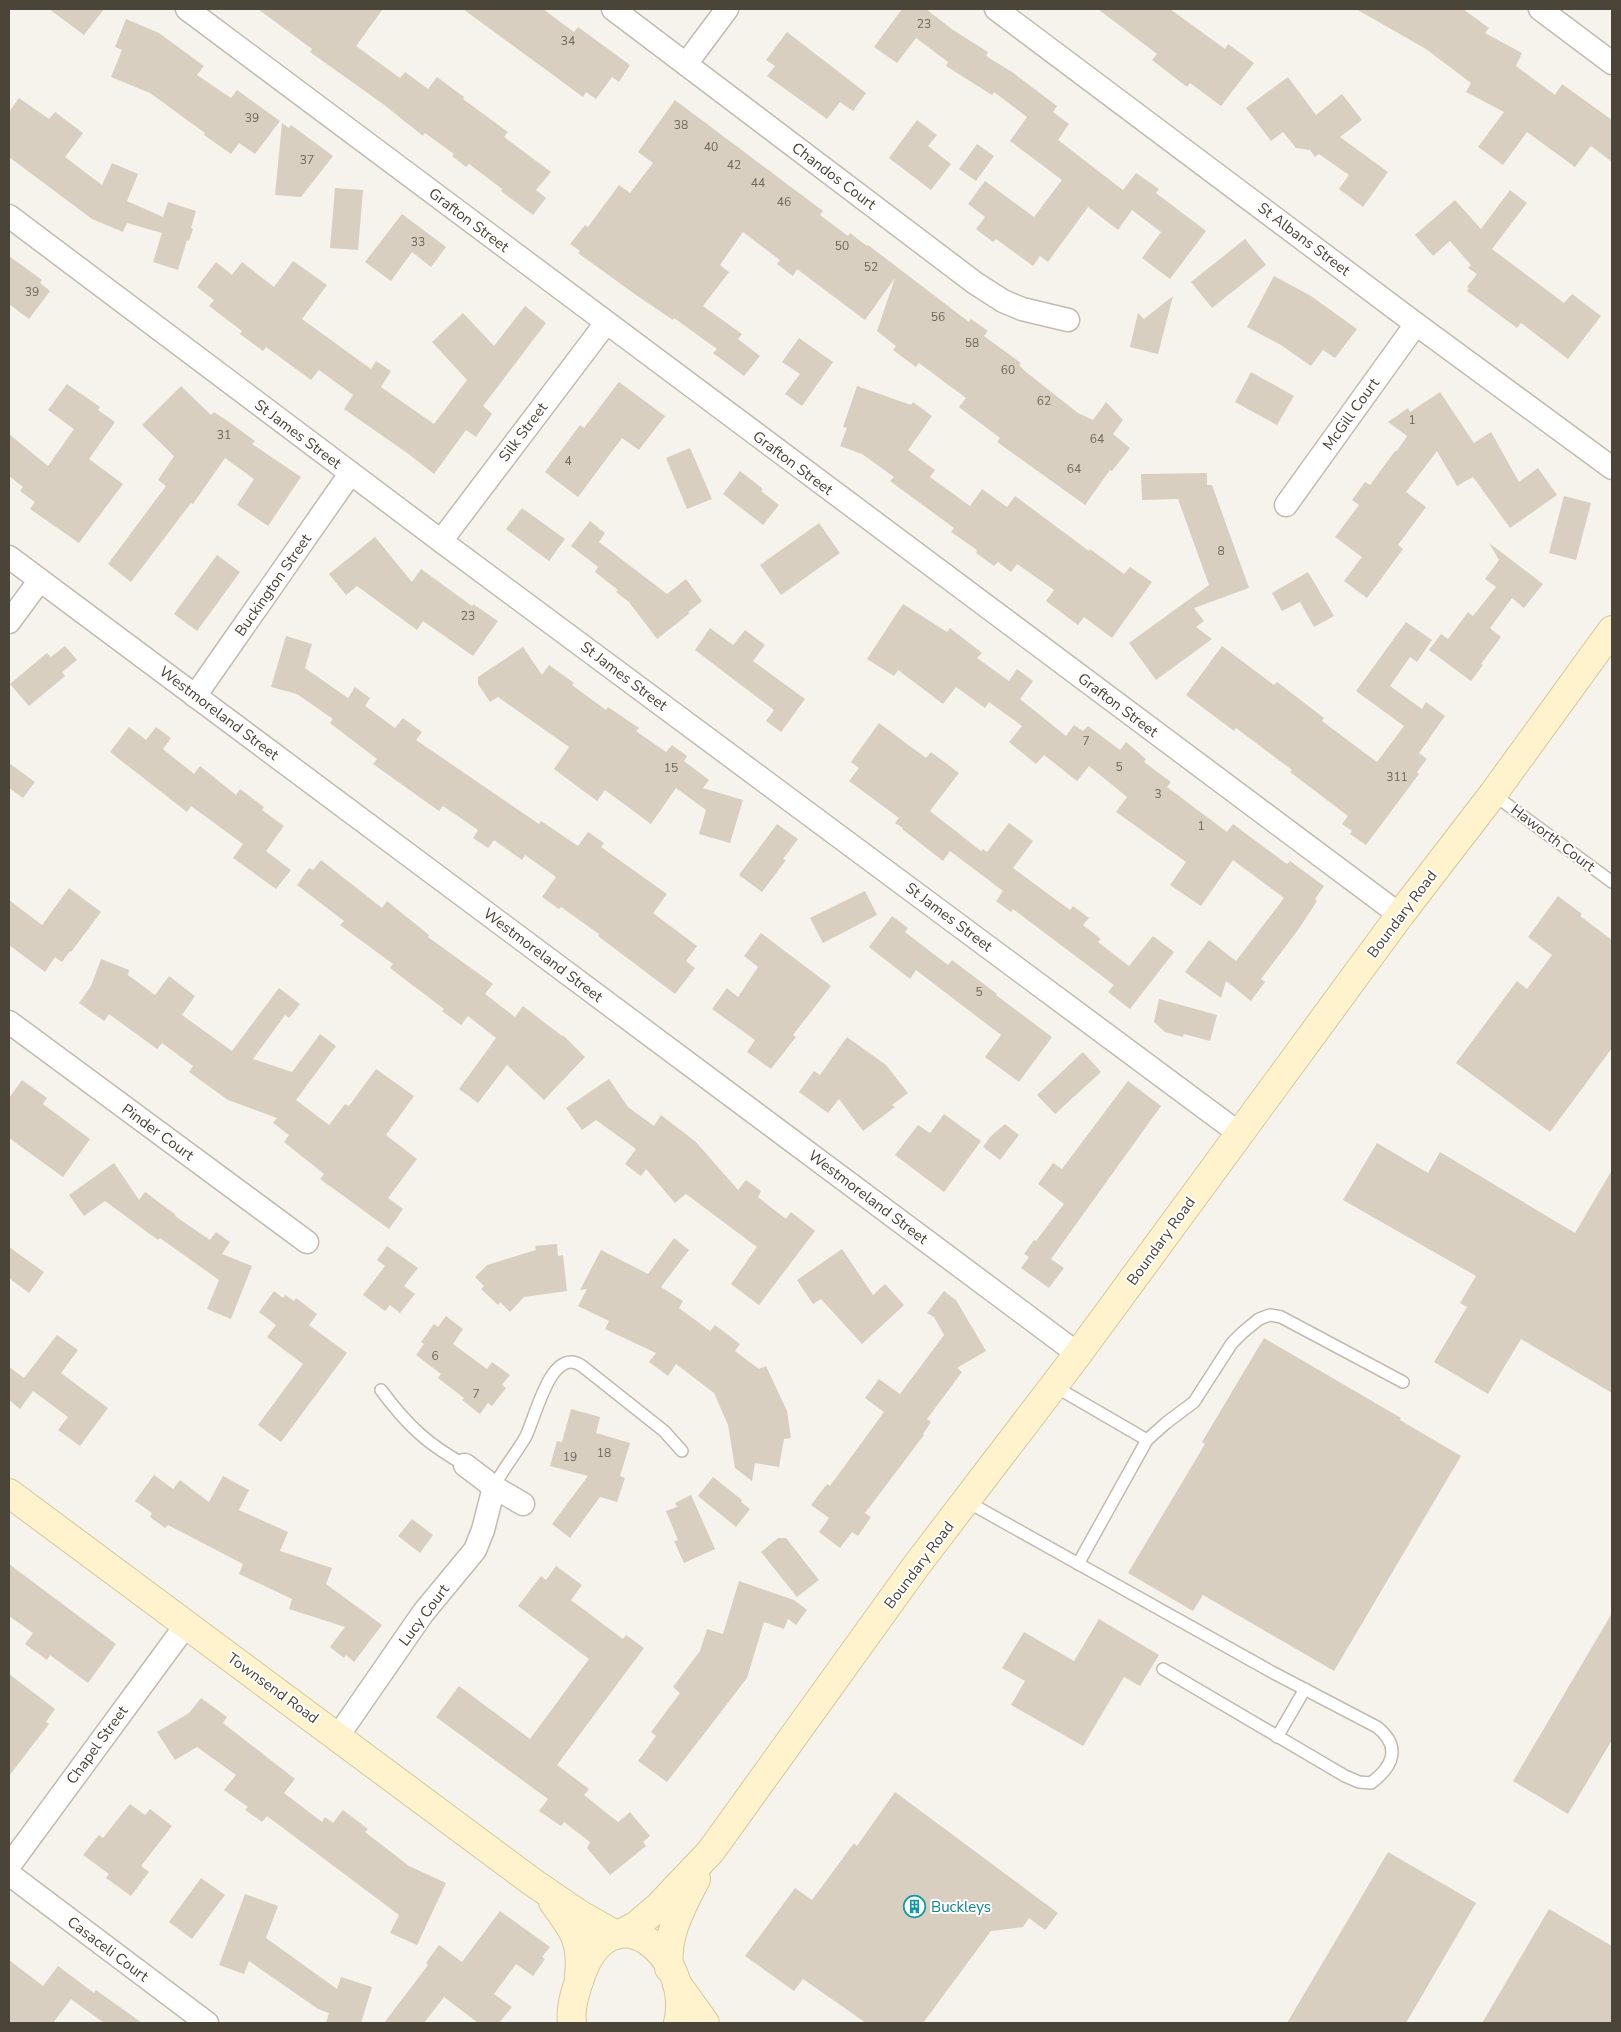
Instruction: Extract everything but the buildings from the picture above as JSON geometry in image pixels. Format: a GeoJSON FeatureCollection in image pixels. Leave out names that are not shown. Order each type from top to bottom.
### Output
{"type":"FeatureCollection","features":[{"type":"Feature","properties":{"kind":"street","name":"Grafton Street"},"geometry":{"type":"LineString","coordinates":[[187,9],[1400,915]]}},
{"type":"Feature","properties":{"kind":"street","name":"Chandos Court"},"geometry":{"type":"LineString","coordinates":[[612,9],[975,283],[1003,301],[1022,309],[1068,320]]}},
{"type":"Feature","properties":{"kind":"street"},"geometry":{"type":"LineString","coordinates":[[686,64],[727,9]]}},
{"type":"Feature","properties":{"kind":"street","name":"St Albans Street"},"geometry":{"type":"LineString","coordinates":[[996,9],[1416,324],[1612,468]]}},
{"type":"Feature","properties":{"kind":"street"},"geometry":{"type":"LineString","coordinates":[[1540,9],[1612,63]]}},
{"type":"Feature","properties":{"kind":"street","name":"St James Street"},"geometry":{"type":"LineString","coordinates":[[9,216],[441,542],[1240,1134]]}},
{"type":"Feature","properties":{"kind":"street","name":"Silk Street"},"geometry":{"type":"LineString","coordinates":[[441,542],[606,323]]}},
{"type":"Feature","properties":{"kind":"street","name":"McGill Court"},"geometry":{"type":"LineString","coordinates":[[1286,505],[1416,324]]}},
{"type":"Feature","properties":{"kind":"street","name":"Buckington Street"},"geometry":{"type":"LineString","coordinates":[[195,696],[350,474]]}},
{"type":"Feature","properties":{"kind":"street","name":"Westmoreland Street"},"geometry":{"type":"LineString","coordinates":[[9,557],[1078,1354]]}},
{"type":"Feature","properties":{"kind":"street"},"geometry":{"type":"LineString","coordinates":[[9,622],[40,580]]}},
{"type":"Feature","properties":{"kind":"street","name":"Boundary Road"},"geometry":{"type":"LineString","coordinates":[[577,1988],[585,1965],[595,1948],[604,1940],[637,1925],[654,1911],[711,1851],[916,1566],[1078,1354],[1400,915],[1494,794],[1612,630]]}},
{"type":"Feature","properties":{"kind":"street","name":"Pinder Court"},"geometry":{"type":"LineString","coordinates":[[9,1022],[307,1242]]}},
{"type":"Feature","properties":{"kind":"street"},"geometry":{"type":"LineString","coordinates":[[465,1465],[494,1487],[523,1504]]}},
{"type":"Feature","properties":{"kind":"street","name":"Lucy Court"},"geometry":{"type":"LineString","coordinates":[[338,1736],[414,1626],[474,1550],[482,1530],[494,1487]]}},
{"type":"Feature","properties":{"kind":"street","name":"Townsend Road"},"geometry":{"type":"LineString","coordinates":[[9,1493],[536,1884],[580,1914],[618,1934],[632,1934],[649,1941],[661,1952],[687,2001],[704,2023]]}},
{"type":"Feature","properties":{"kind":"street","name":"Chapel Street"},"geometry":{"type":"LineString","coordinates":[[9,1866],[186,1625]]}},
{"type":"Feature","properties":{"kind":"street","name":"Boundary Road"},"geometry":{"type":"LineString","coordinates":[[672,1973],[669,1948],[675,1924],[711,1851]]}},
{"type":"Feature","properties":{"kind":"street","name":"Casaceli Court"},"geometry":{"type":"LineString","coordinates":[[9,1874],[208,2023]]}},
{"type":"Feature","properties":{"kind":"street","name":"Townsend Road"},"geometry":{"type":"LineString","coordinates":[[536,1884],[553,1902],[577,1940],[581,1955],[577,1988],[571,2012],[572,2023]]}},
{"type":"Feature","properties":{"kind":"street"},"geometry":{"type":"LineString","coordinates":[[672,1973],[680,2001],[678,2023]]}},
{"type":"Feature","properties":{"kind":"street"},"geometry":{"type":"LineString","coordinates":[[562,2023],[577,1988]]}},
{"type":"Feature","properties":{"kind":"lane","name":"Haworth Court"},"geometry":{"type":"LineString","coordinates":[[1494,794],[1612,882]]}},
{"type":"Feature","properties":{"kind":"lane"},"geometry":{"type":"LineString","coordinates":[[1078,1564],[1147,1440],[1194,1402],[1232,1343],[1259,1319],[1270,1316],[1281,1317],[1403,1382]]}},
{"type":"Feature","properties":{"kind":"lane","name":"Lucy Court"},"geometry":{"type":"LineString","coordinates":[[494,1487],[527,1434],[548,1380],[556,1370],[569,1363],[576,1363],[582,1366],[664,1432],[682,1450]]}},
{"type":"Feature","properties":{"kind":"lane"},"geometry":{"type":"LineString","coordinates":[[1054,1386],[1147,1440]]}},
{"type":"Feature","properties":{"kind":"lane"},"geometry":{"type":"LineString","coordinates":[[381,1390],[411,1428],[440,1451],[465,1465]]}},
{"type":"Feature","properties":{"kind":"lane"},"geometry":{"type":"LineString","coordinates":[[966,1501],[1376,1727],[1387,1735],[1393,1747],[1392,1758],[1381,1776],[1371,1783],[1359,1782],[1345,1776],[1163,1669]]}},
{"type":"Feature","properties":{"kind":"lane"},"geometry":{"type":"LineString","coordinates":[[1277,1736],[1304,1689]]}},
{"type":"Feature","properties":{"kind":"place","name":"Buckleys"},"geometry":{"type":"Point","coordinates":[915,1907]}}]}
